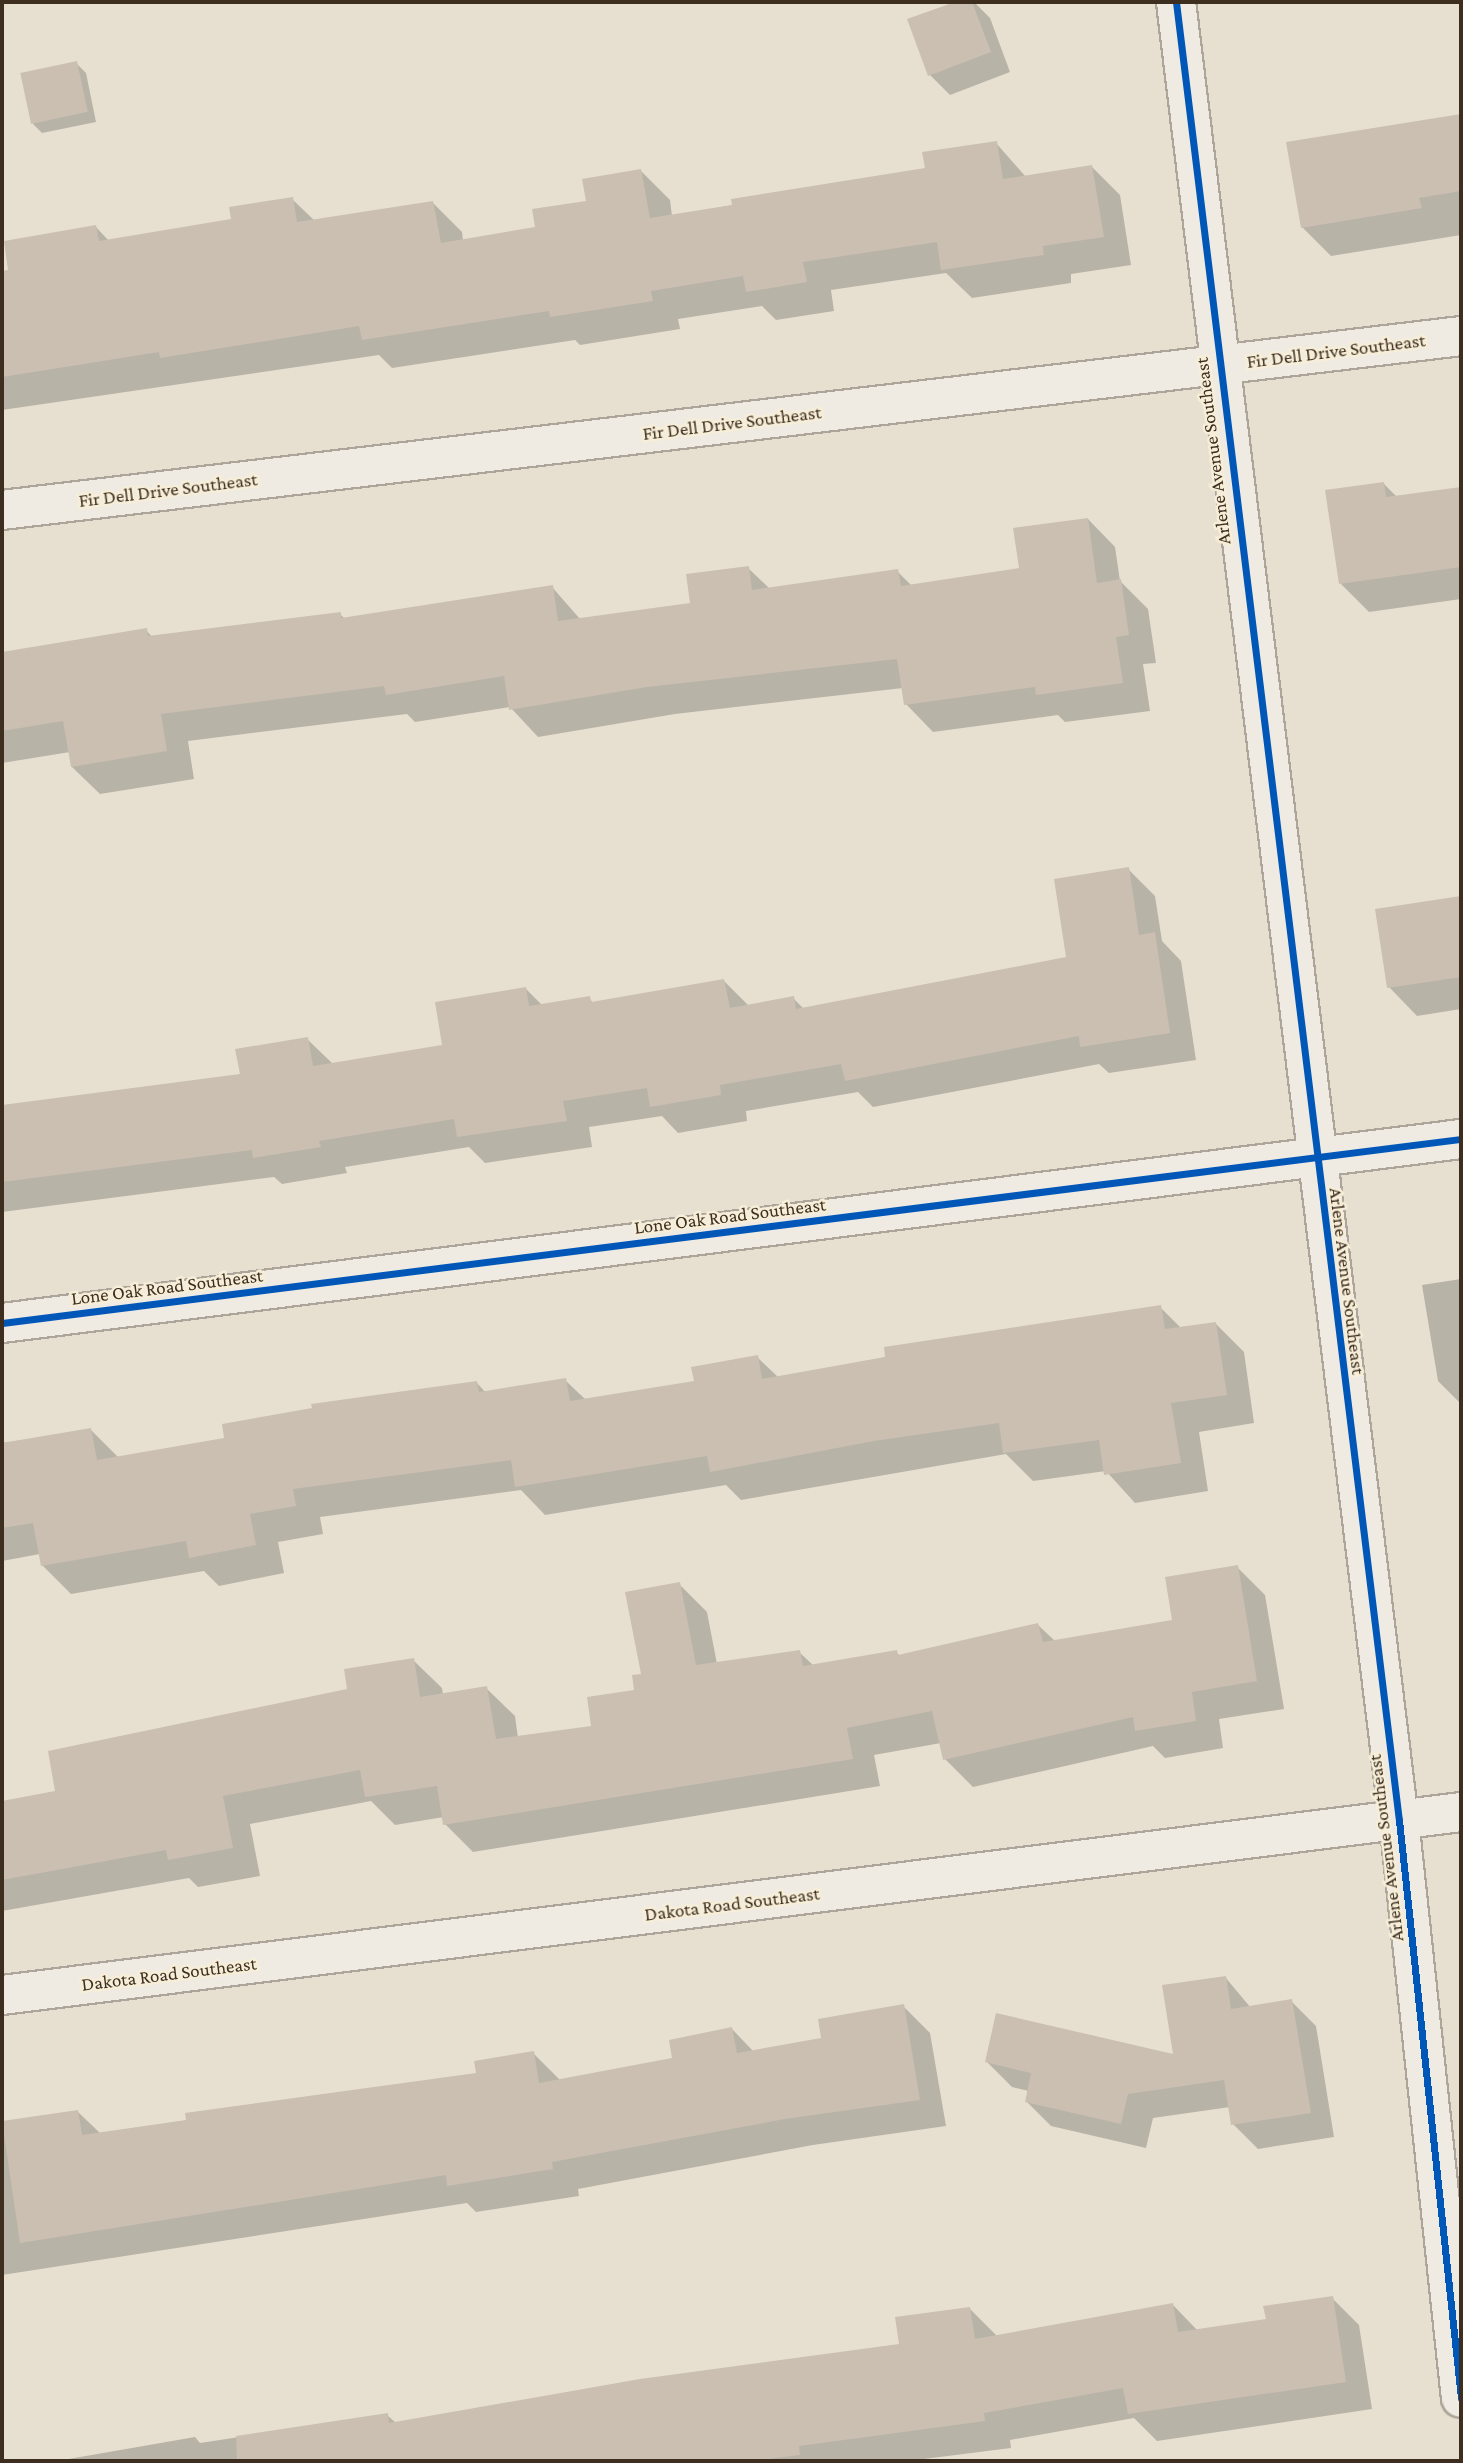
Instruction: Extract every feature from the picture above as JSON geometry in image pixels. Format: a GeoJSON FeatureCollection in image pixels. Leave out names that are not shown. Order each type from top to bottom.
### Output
{"type":"FeatureCollection","features":[{"type":"Feature","properties":{"kind":"street","name":"Arlene Avenue Southeast"},"geometry":{"type":"LineString","coordinates":[[1176,2],[1315,1157],[1399,1820],[1461,2398]]}},
{"type":"Feature","properties":{"kind":"street","name":"Fir Dell Drive Southeast"},"geometry":{"type":"LineString","coordinates":[[2,510],[1461,336]]}},
{"type":"Feature","properties":{"kind":"street","name":"Lone Oak Road Southeast"},"geometry":{"type":"LineString","coordinates":[[2,1324],[1461,1139]]}},
{"type":"Feature","properties":{"kind":"street","name":"Dakota Road Southeast"},"geometry":{"type":"LineString","coordinates":[[2,1995],[1461,1812]]}},
{"type":"Feature","properties":{"kind":"building"},"geometry":{"type":"Polygon","coordinates":[[[955,2],[972,2],[991,52],[928,76],[907,19],[955,2]]]}},
{"type":"Feature","properties":{"kind":"building"},"geometry":{"type":"Polygon","coordinates":[[[77,61],[88,112],[31,124],[20,73],[77,61]]]}},
{"type":"Feature","properties":{"kind":"building"},"geometry":{"type":"Polygon","coordinates":[[[1461,114],[1461,191],[1419,198],[1422,208],[1301,228],[1286,142],[1461,114]]]}},
{"type":"Feature","properties":{"kind":"building"},"geometry":{"type":"Polygon","coordinates":[[[997,141],[1003,179],[1092,165],[1104,237],[1043,246],[1044,255],[941,270],[937,242],[803,262],[807,282],[746,292],[743,276],[651,291],[653,301],[550,317],[549,311],[362,340],[359,326],[160,358],[159,352],[2,377],[2,271],[8,270],[4,241],[96,225],[99,241],[231,219],[229,207],[293,197],[297,222],[433,201],[441,243],[535,227],[532,209],[586,201],[582,179],[641,169],[650,218],[732,205],[731,199],[925,168],[922,152],[997,141]]]}},
{"type":"Feature","properties":{"kind":"building"},"geometry":{"type":"Polygon","coordinates":[[[1384,482],[1386,497],[1461,487],[1461,567],[1339,584],[1325,490],[1384,482]]]}},
{"type":"Feature","properties":{"kind":"building"},"geometry":{"type":"Polygon","coordinates":[[[1088,518],[1097,583],[1121,579],[1129,635],[1116,637],[1123,683],[1036,695],[1035,687],[904,705],[897,659],[647,687],[509,710],[504,676],[386,695],[384,686],[161,714],[167,751],[71,767],[63,721],[2,731],[2,652],[147,628],[148,636],[341,612],[341,618],[553,585],[558,621],[690,603],[686,574],[749,566],[752,590],[898,569],[901,586],[1019,568],[1013,528],[1088,518]]]}},
{"type":"Feature","properties":{"kind":"building"},"geometry":{"type":"Polygon","coordinates":[[[1129,867],[1139,935],[1155,932],[1170,1033],[1080,1047],[1079,1036],[845,1081],[841,1064],[720,1085],[721,1095],[650,1107],[647,1088],[563,1101],[567,1121],[457,1137],[454,1119],[319,1141],[321,1147],[253,1158],[252,1150],[2,1182],[2,1105],[240,1074],[235,1049],[308,1037],[313,1066],[442,1045],[435,1002],[526,987],[529,1006],[590,996],[591,1002],[724,979],[730,1008],[794,996],[796,1009],[1066,957],[1054,879],[1129,867]]]}},
{"type":"Feature","properties":{"kind":"building"},"geometry":{"type":"Polygon","coordinates":[[[1461,896],[1461,977],[1387,988],[1375,909],[1461,896]]]}},
{"type":"Feature","properties":{"kind":"building"},"geometry":{"type":"Polygon","coordinates":[[[1161,1305],[1165,1329],[1216,1322],[1227,1395],[1171,1403],[1181,1463],[1104,1475],[1099,1440],[1003,1453],[999,1423],[874,1441],[710,1472],[707,1456],[515,1487],[511,1460],[293,1489],[296,1506],[250,1514],[256,1545],[189,1558],[186,1541],[41,1566],[33,1523],[2,1528],[2,1443],[91,1428],[97,1460],[224,1438],[222,1424],[312,1408],[311,1404],[477,1381],[479,1392],[566,1378],[570,1401],[694,1381],[691,1367],[758,1355],[762,1379],[885,1357],[884,1347],[1161,1305]]]}},
{"type":"Feature","properties":{"kind":"building"},"geometry":{"type":"Polygon","coordinates":[[[1238,1565],[1257,1681],[1192,1692],[1196,1721],[1135,1731],[1133,1717],[943,1760],[932,1711],[847,1728],[853,1759],[443,1825],[437,1786],[365,1797],[360,1770],[223,1796],[233,1848],[168,1860],[166,1850],[2,1880],[2,1801],[55,1791],[48,1751],[347,1689],[344,1669],[414,1658],[420,1697],[487,1686],[496,1739],[591,1726],[587,1697],[634,1690],[632,1675],[641,1674],[625,1592],[680,1582],[696,1665],[800,1650],[803,1666],[897,1650],[898,1655],[1038,1623],[1043,1642],[1172,1620],[1165,1577],[1238,1565]]]}},
{"type":"Feature","properties":{"kind":"building"},"geometry":{"type":"Polygon","coordinates":[[[1226,1976],[1231,2009],[1292,1999],[1311,2113],[1231,2125],[1224,2080],[1128,2094],[1121,2124],[1025,2102],[1031,2073],[985,2062],[996,2013],[1173,2054],[1162,1985],[1226,1976]]]}},
{"type":"Feature","properties":{"kind":"building"},"geometry":{"type":"Polygon","coordinates":[[[904,2004],[920,2100],[785,2119],[552,2162],[553,2169],[447,2186],[446,2175],[20,2243],[2,2121],[78,2110],[82,2135],[186,2120],[185,2113],[476,2073],[474,2061],[534,2051],[539,2083],[672,2058],[669,2040],[732,2027],[737,2053],[821,2038],[818,2019],[904,2004]]]}},
{"type":"Feature","properties":{"kind":"building"},"geometry":{"type":"Polygon","coordinates":[[[1333,2296],[1346,2382],[1128,2414],[1123,2388],[984,2413],[985,2421],[799,2446],[800,2455],[753,2461],[237,2461],[236,2436],[388,2413],[389,2423],[640,2379],[899,2344],[895,2317],[970,2307],[975,2339],[1173,2303],[1178,2332],[1266,2319],[1263,2306],[1333,2296]]]}},
{"type":"Feature","properties":{"kind":"cycle path"},"geometry":{"type":"LineString","coordinates":[[1176,2],[1399,1820],[1461,2398]]}},
{"type":"Feature","properties":{"kind":"cycle path"},"geometry":{"type":"LineString","coordinates":[[2,1323],[1461,1139]]}}]}
